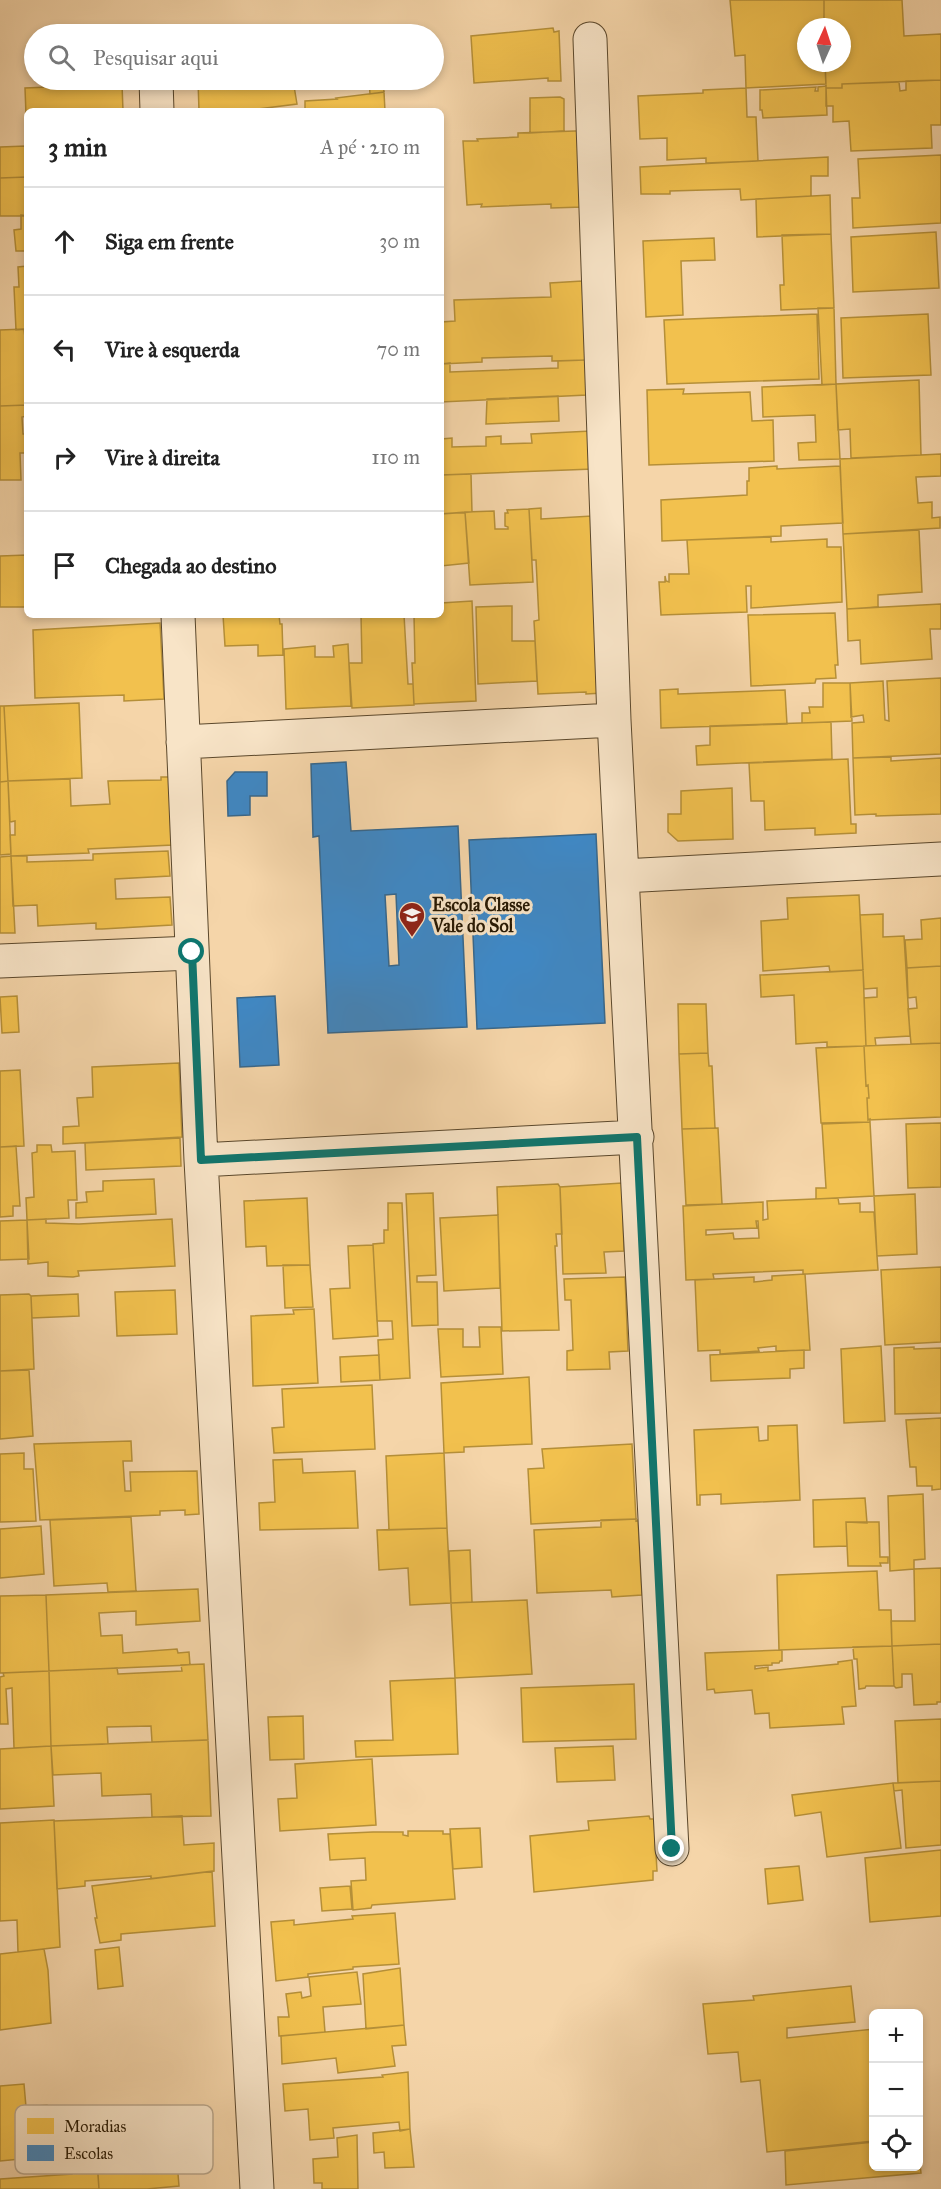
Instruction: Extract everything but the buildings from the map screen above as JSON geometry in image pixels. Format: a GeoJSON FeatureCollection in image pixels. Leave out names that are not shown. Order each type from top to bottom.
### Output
{"type":"FeatureCollection","features":[{"type":"Feature","properties":{"kind":"street"},"geometry":{"type":"LineString","coordinates":[[590,39],[615,720],[672,1849]]}},
{"type":"Feature","properties":{"kind":"street"},"geometry":{"type":"LineString","coordinates":[[156,90],[157,108]]}},
{"type":"Feature","properties":{"kind":"street"},"geometry":{"type":"LineString","coordinates":[[178,618],[201,1160],[257,2189]]}},
{"type":"Feature","properties":{"kind":"street"},"geometry":{"type":"LineString","coordinates":[[183,742],[615,720]]}},
{"type":"Feature","properties":{"kind":"street"},"geometry":{"type":"LineString","coordinates":[[623,876],[941,859]]}},
{"type":"Feature","properties":{"kind":"street"},"geometry":{"type":"LineString","coordinates":[[0,961],[192,952]]}},
{"type":"Feature","properties":{"kind":"street"},"geometry":{"type":"LineString","coordinates":[[201,1160],[637,1137]]}},
{"type":"Feature","properties":{"kind":"place","name":"Escola Classe Vale do Sol"},"geometry":{"type":"Point","coordinates":[412,938]}},
{"type":"Feature","properties":{"kind":"route"},"geometry":{"type":"LineString","coordinates":[[192,952],[201,1160],[637,1137],[672,1849]]}}]}
